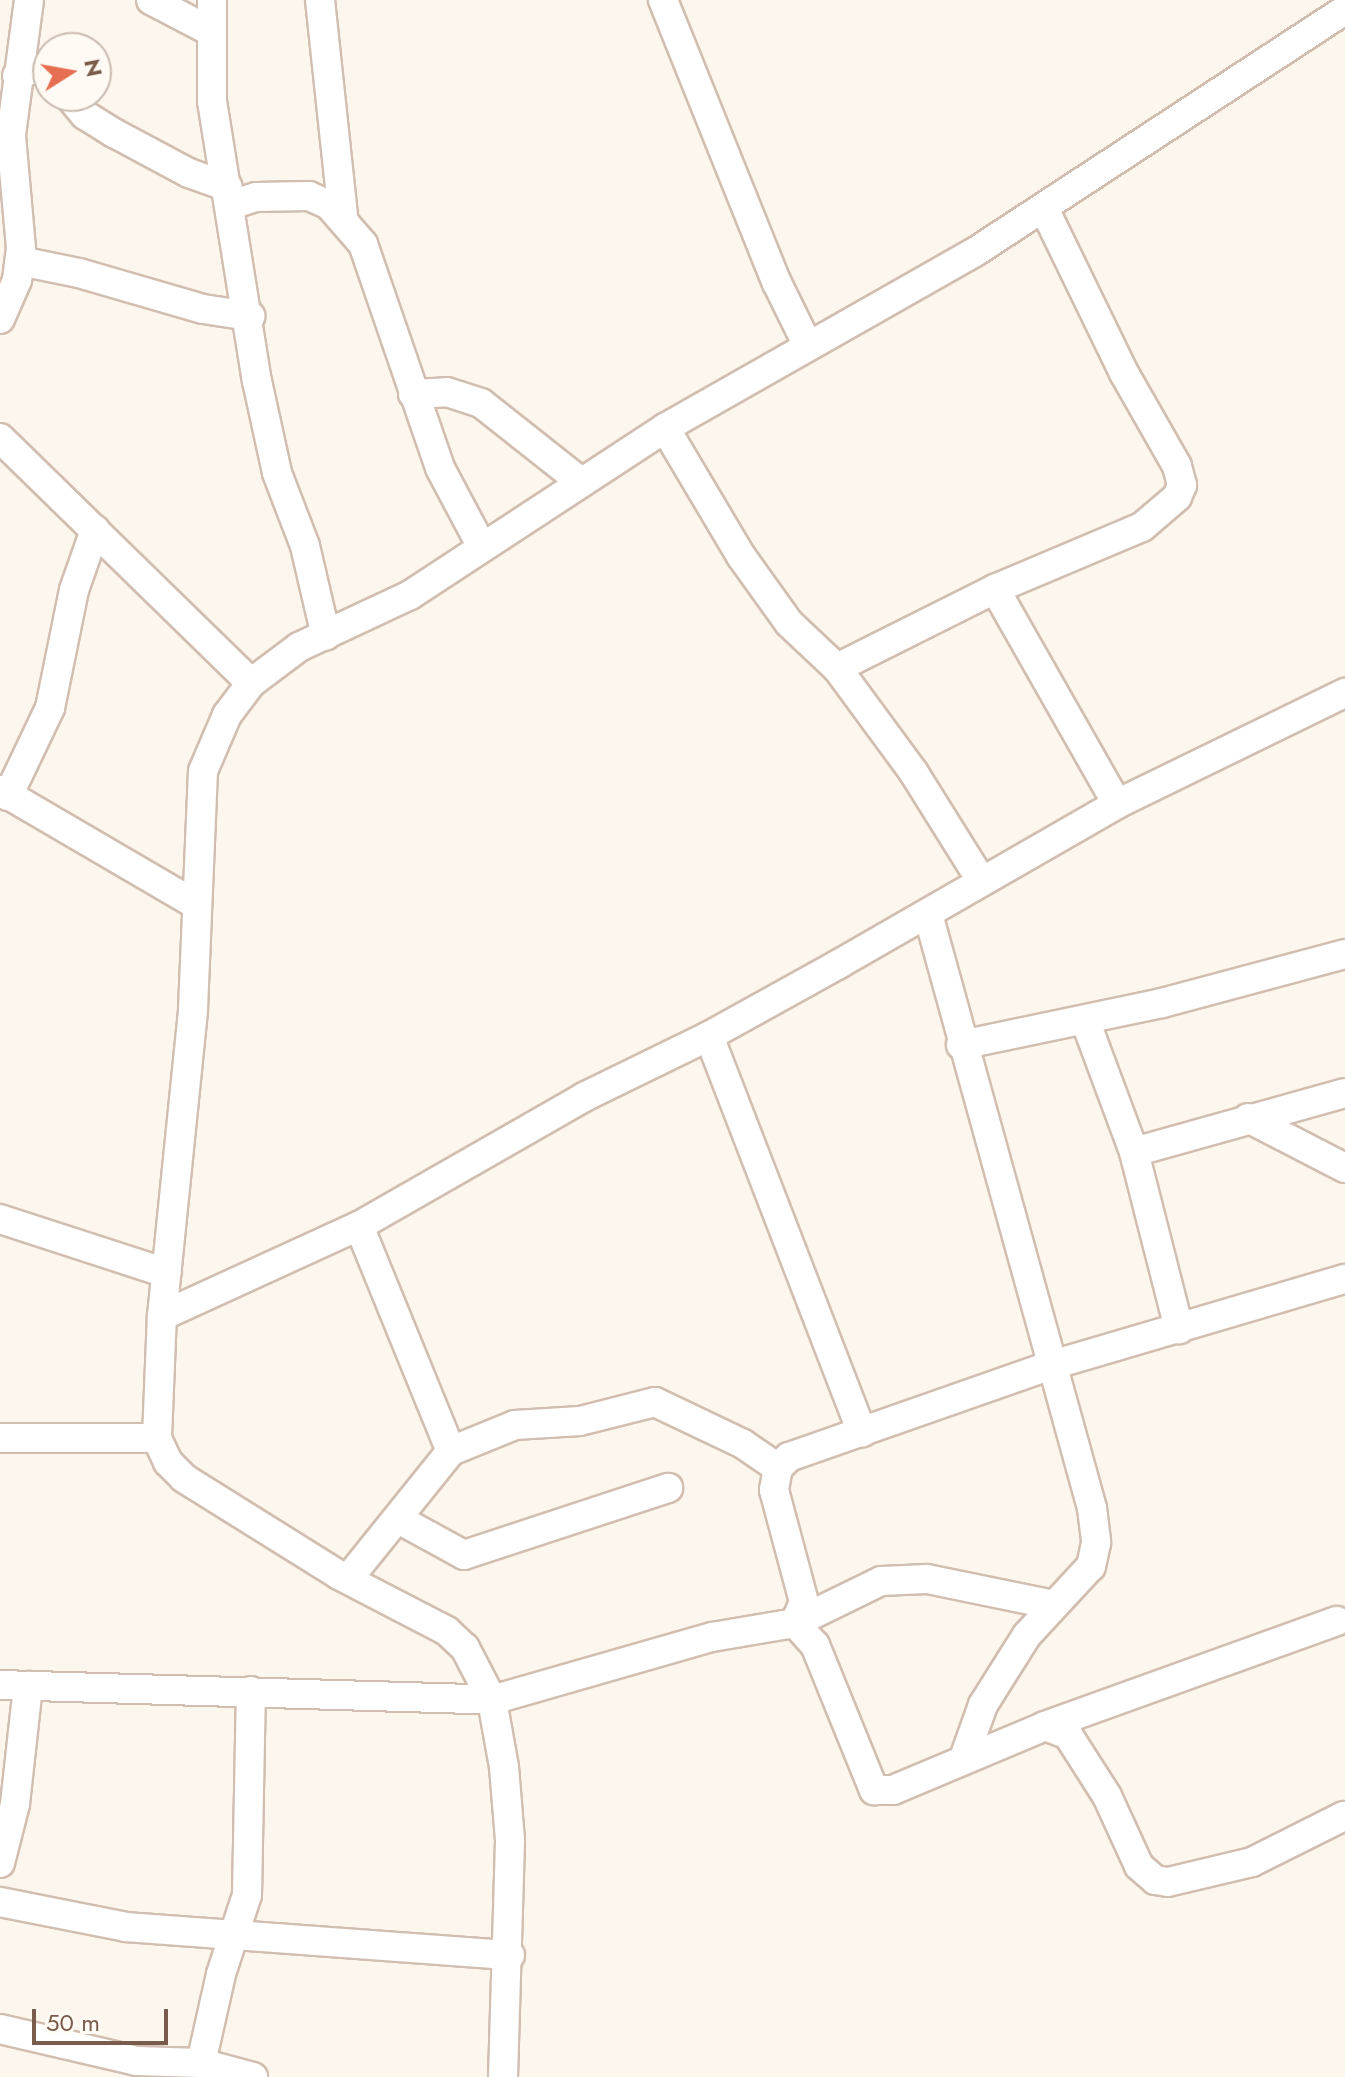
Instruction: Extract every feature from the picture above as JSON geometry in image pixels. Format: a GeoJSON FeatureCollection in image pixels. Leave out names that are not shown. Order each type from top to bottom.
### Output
{"type":"FeatureCollection","features":[{"type":"Feature","properties":{"kind":"street"},"geometry":{"type":"LineString","coordinates":[[0,319],[14,256],[12,65],[29,0]]}},
{"type":"Feature","properties":{"kind":"street"},"geometry":{"type":"LineString","coordinates":[[151,0],[210,31]]}},
{"type":"Feature","properties":{"kind":"street"},"geometry":{"type":"LineString","coordinates":[[212,0],[212,101],[277,473],[305,546],[326,636]]}},
{"type":"Feature","properties":{"kind":"street"},"geometry":{"type":"LineString","coordinates":[[320,0],[343,217]]}},
{"type":"Feature","properties":{"kind":"street"},"geometry":{"type":"LineString","coordinates":[[663,0],[808,346]]}},
{"type":"Feature","properties":{"kind":"street"},"geometry":{"type":"LineString","coordinates":[[503,2077],[510,1955],[510,1840],[492,1700],[465,1648],[447,1631],[348,1579],[184,1478],[168,1462],[157,1438],[162,1316],[193,1009],[195,904],[203,771],[227,715],[251,683],[299,647],[410,595],[665,428],[1044,208],[1345,10]]}},
{"type":"Feature","properties":{"kind":"street"},"geometry":{"type":"LineString","coordinates":[[12,65],[32,68]]}},
{"type":"Feature","properties":{"kind":"street"},"geometry":{"type":"LineString","coordinates":[[82,112],[114,133],[229,196],[309,196],[343,217],[363,244],[440,468],[482,547]]}},
{"type":"Feature","properties":{"kind":"street"},"geometry":{"type":"LineString","coordinates":[[837,668],[995,589],[1142,527],[1164,513],[1182,485],[1177,466],[1124,373],[1044,208]]}},
{"type":"Feature","properties":{"kind":"street"},"geometry":{"type":"LineString","coordinates":[[14,256],[203,309],[250,316]]}},
{"type":"Feature","properties":{"kind":"street"},"geometry":{"type":"LineString","coordinates":[[413,394],[447,392],[481,403],[581,482]]}},
{"type":"Feature","properties":{"kind":"street"},"geometry":{"type":"LineString","coordinates":[[665,428],[741,556],[789,623],[837,668],[914,773],[982,882]]}},
{"type":"Feature","properties":{"kind":"street"},"geometry":{"type":"LineString","coordinates":[[0,438],[251,683]]}},
{"type":"Feature","properties":{"kind":"street"},"geometry":{"type":"LineString","coordinates":[[95,530],[74,590],[50,708],[4,793],[195,904]]}},
{"type":"Feature","properties":{"kind":"street"},"geometry":{"type":"LineString","coordinates":[[995,589],[1117,804]]}},
{"type":"Feature","properties":{"kind":"street"},"geometry":{"type":"LineString","coordinates":[[162,1316],[359,1226],[571,1104],[709,1036],[1117,804],[1345,693]]}},
{"type":"Feature","properties":{"kind":"street"},"geometry":{"type":"LineString","coordinates":[[928,914],[961,1045],[1092,1508],[1096,1543],[1091,1566],[1027,1635],[983,1705],[964,1758]]}},
{"type":"Feature","properties":{"kind":"street"},"geometry":{"type":"LineString","coordinates":[[961,1045],[1085,1020],[1345,954]]}},
{"type":"Feature","properties":{"kind":"street"},"geometry":{"type":"LineString","coordinates":[[1085,1020],[1134,1152],[1179,1329]]}},
{"type":"Feature","properties":{"kind":"street"},"geometry":{"type":"LineString","coordinates":[[709,1036],[862,1433]]}},
{"type":"Feature","properties":{"kind":"street"},"geometry":{"type":"LineString","coordinates":[[1134,1152],[1345,1093]]}},
{"type":"Feature","properties":{"kind":"street"},"geometry":{"type":"LineString","coordinates":[[1248,1118],[1345,1168]]}},
{"type":"Feature","properties":{"kind":"street"},"geometry":{"type":"LineString","coordinates":[[0,1219],[166,1273]]}},
{"type":"Feature","properties":{"kind":"street"},"geometry":{"type":"LineString","coordinates":[[359,1226],[451,1451]]}},
{"type":"Feature","properties":{"kind":"street"},"geometry":{"type":"LineString","coordinates":[[795,1623],[804,1602],[774,1490],[778,1468],[789,1457],[1052,1365],[1345,1279]]}},
{"type":"Feature","properties":{"kind":"street"},"geometry":{"type":"LineString","coordinates":[[348,1579],[400,1520],[451,1451],[515,1425],[580,1421],[655,1402],[743,1444],[778,1468]]}},
{"type":"Feature","properties":{"kind":"street"},"geometry":{"type":"LineString","coordinates":[[0,1438],[157,1438]]}},
{"type":"Feature","properties":{"kind":"street"},"geometry":{"type":"LineString","coordinates":[[400,1520],[464,1555],[481,1553],[510,1537],[668,1488]]}},
{"type":"Feature","properties":{"kind":"street"},"geometry":{"type":"LineString","coordinates":[[0,1863],[15,1804],[14,1685],[492,1700],[696,1641],[795,1623],[881,1581],[927,1579],[1054,1605]]}},
{"type":"Feature","properties":{"kind":"street"},"geometry":{"type":"LineString","coordinates":[[795,1623],[815,1645],[874,1790],[893,1790],[1045,1726],[1337,1621]]}},
{"type":"Feature","properties":{"kind":"street"},"geometry":{"type":"LineString","coordinates":[[201,2063],[247,1895],[251,1691]]}},
{"type":"Feature","properties":{"kind":"street"},"geometry":{"type":"LineString","coordinates":[[1045,1726],[1068,1735],[1107,1796],[1139,1866],[1155,1880],[1168,1882],[1252,1862],[1344,1816]]}},
{"type":"Feature","properties":{"kind":"street"},"geometry":{"type":"LineString","coordinates":[[0,1902],[126,1927],[510,1955]]}},
{"type":"Feature","properties":{"kind":"street"},"geometry":{"type":"LineString","coordinates":[[0,2029],[136,2061],[201,2063],[253,2077]]}}]}
